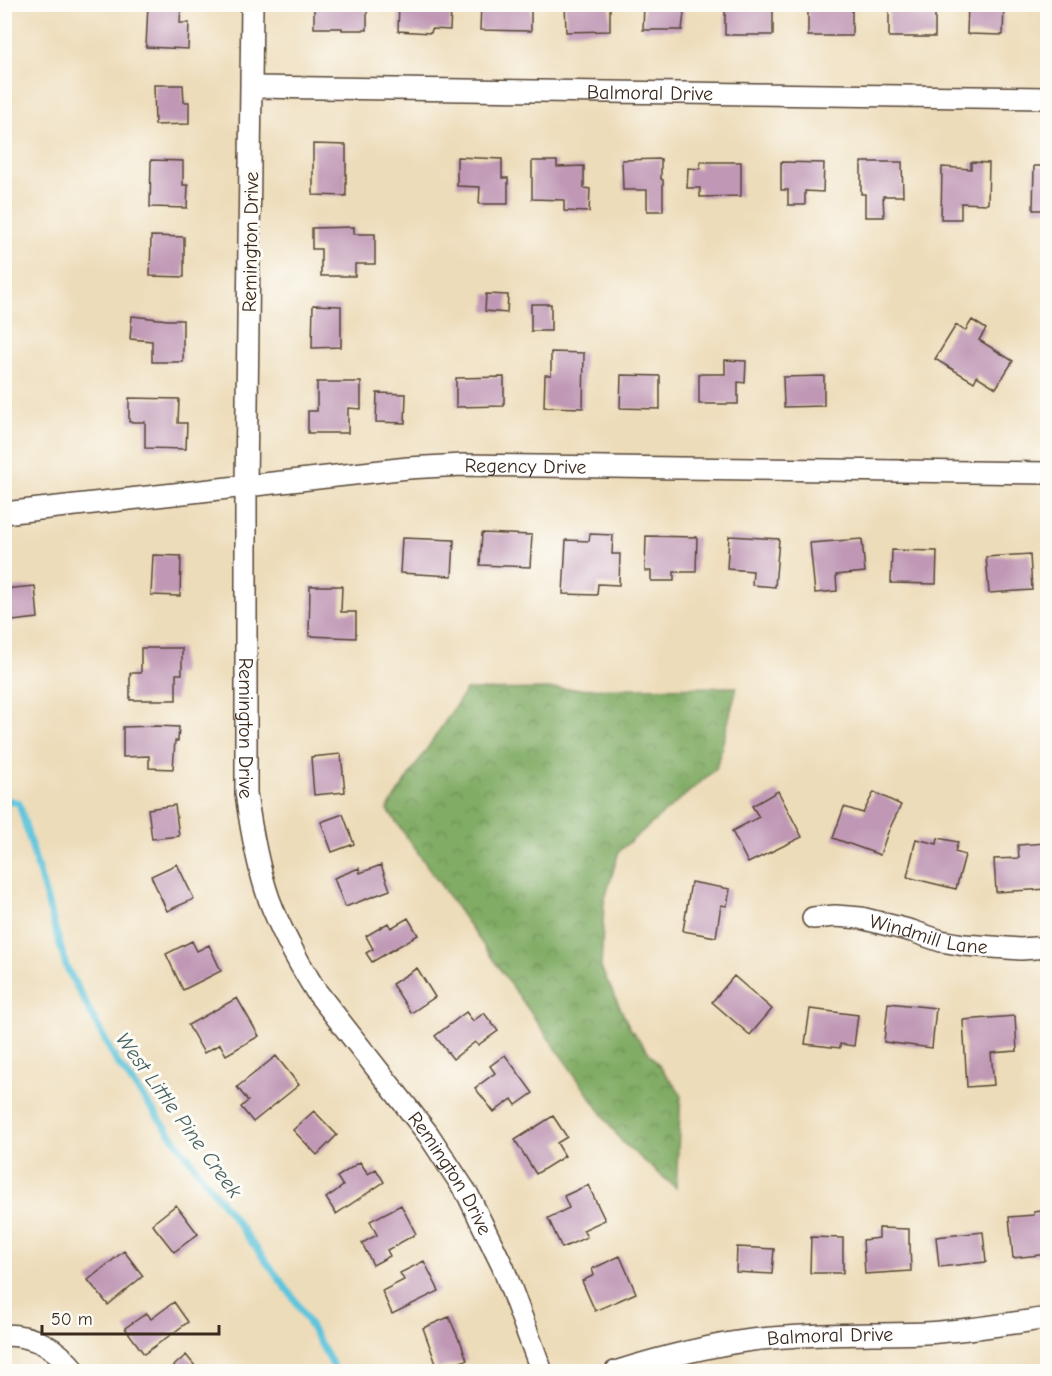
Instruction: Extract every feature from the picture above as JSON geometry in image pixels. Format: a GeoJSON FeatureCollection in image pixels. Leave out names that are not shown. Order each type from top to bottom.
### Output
{"type":"FeatureCollection","features":[{"type":"Feature","properties":{"kind":"street","name":"Remington Drive"},"geometry":{"type":"LineString","coordinates":[[252,4],[246,486],[246,793],[252,831],[269,899],[298,961],[316,991],[428,1134],[468,1195],[503,1267],[542,1371]]}},
{"type":"Feature","properties":{"kind":"street","name":"Balmoral Drive"},"geometry":{"type":"LineString","coordinates":[[252,87],[1047,98]]}},
{"type":"Feature","properties":{"kind":"street","name":"Regency Drive"},"geometry":{"type":"LineString","coordinates":[[4,513],[408,468],[462,465],[1047,472]]}},
{"type":"Feature","properties":{"kind":"street","name":"Windmill Lane"},"geometry":{"type":"LineString","coordinates":[[813,918],[836,916],[861,918],[941,941],[964,945],[1021,950],[1047,947]]}},
{"type":"Feature","properties":{"kind":"street","name":"Balmoral Drive"},"geometry":{"type":"LineString","coordinates":[[615,1371],[674,1354],[752,1340],[797,1336],[928,1333],[1047,1318]]}},
{"type":"Feature","properties":{"kind":"street"},"geometry":{"type":"LineString","coordinates":[[4,1335],[29,1337],[40,1341],[58,1352],[76,1371]]}},
{"type":"Feature","properties":{"kind":"green space"},"geometry":{"type":"Polygon","coordinates":[[[737,687],[716,769],[619,851],[604,902],[601,968],[630,1028],[681,1094],[676,1188],[622,1142],[387,809],[466,690],[737,687]]]}},
{"type":"Feature","properties":{"kind":"building"},"geometry":{"type":"Polygon","coordinates":[[[148,4],[181,4],[180,23],[189,23],[188,49],[146,47],[148,4]]]}},
{"type":"Feature","properties":{"kind":"building"},"geometry":{"type":"Polygon","coordinates":[[[314,4],[367,4],[367,30],[314,28],[314,4]]]}},
{"type":"Feature","properties":{"kind":"building"},"geometry":{"type":"Polygon","coordinates":[[[399,4],[456,4],[457,9],[451,9],[450,30],[432,29],[431,33],[398,31],[399,4]]]}},
{"type":"Feature","properties":{"kind":"building"},"geometry":{"type":"Polygon","coordinates":[[[481,4],[531,4],[531,31],[480,30],[481,4]]]}},
{"type":"Feature","properties":{"kind":"building"},"geometry":{"type":"Polygon","coordinates":[[[565,4],[610,4],[610,31],[566,32],[565,4]]]}},
{"type":"Feature","properties":{"kind":"building"},"geometry":{"type":"Polygon","coordinates":[[[644,4],[685,4],[682,30],[643,30],[644,4]]]}},
{"type":"Feature","properties":{"kind":"building"},"geometry":{"type":"Polygon","coordinates":[[[725,4],[773,4],[773,35],[725,35],[725,4]]]}},
{"type":"Feature","properties":{"kind":"building"},"geometry":{"type":"Polygon","coordinates":[[[889,4],[935,4],[935,37],[889,37],[889,4]]]}},
{"type":"Feature","properties":{"kind":"building"},"geometry":{"type":"Polygon","coordinates":[[[968,4],[1004,6],[1003,35],[967,34],[968,4]]]}},
{"type":"Feature","properties":{"kind":"building"},"geometry":{"type":"Polygon","coordinates":[[[808,5],[852,5],[852,36],[808,36],[808,5]]]}},
{"type":"Feature","properties":{"kind":"building"},"geometry":{"type":"Polygon","coordinates":[[[154,85],[183,85],[184,102],[189,102],[189,124],[155,125],[154,85]]]}},
{"type":"Feature","properties":{"kind":"building"},"geometry":{"type":"Polygon","coordinates":[[[313,144],[346,145],[346,196],[313,195],[313,144]]]}},
{"type":"Feature","properties":{"kind":"building"},"geometry":{"type":"Polygon","coordinates":[[[457,157],[502,159],[502,178],[508,178],[508,204],[479,204],[480,187],[457,186],[457,157]]]}},
{"type":"Feature","properties":{"kind":"building"},"geometry":{"type":"Polygon","coordinates":[[[661,159],[663,211],[647,211],[647,190],[623,190],[622,160],[661,159]]]}},
{"type":"Feature","properties":{"kind":"building"},"geometry":{"type":"Polygon","coordinates":[[[151,160],[183,161],[183,185],[188,185],[187,208],[150,207],[151,160]]]}},
{"type":"Feature","properties":{"kind":"building"},"geometry":{"type":"Polygon","coordinates":[[[532,161],[557,161],[557,167],[584,166],[584,188],[590,189],[589,212],[564,211],[564,200],[532,199],[532,161]]]}},
{"type":"Feature","properties":{"kind":"building"},"geometry":{"type":"Polygon","coordinates":[[[700,162],[741,162],[741,196],[700,197],[700,188],[687,188],[688,168],[700,169],[700,162]]]}},
{"type":"Feature","properties":{"kind":"building"},"geometry":{"type":"Polygon","coordinates":[[[781,162],[824,163],[823,192],[805,191],[805,205],[788,205],[788,190],[781,190],[781,162]]]}},
{"type":"Feature","properties":{"kind":"building"},"geometry":{"type":"Polygon","coordinates":[[[861,162],[902,162],[903,196],[883,196],[884,217],[865,217],[865,194],[861,194],[861,162]]]}},
{"type":"Feature","properties":{"kind":"building"},"geometry":{"type":"Polygon","coordinates":[[[971,162],[989,163],[988,204],[961,203],[961,219],[941,219],[942,167],[971,169],[971,162]]]}},
{"type":"Feature","properties":{"kind":"building"},"geometry":{"type":"Polygon","coordinates":[[[1034,166],[1048,166],[1048,210],[1033,210],[1034,166]]]}},
{"type":"Feature","properties":{"kind":"building"},"geometry":{"type":"Polygon","coordinates":[[[354,227],[354,234],[375,234],[375,264],[355,264],[355,276],[321,276],[321,249],[312,249],[312,228],[354,227]]]}},
{"type":"Feature","properties":{"kind":"building"},"geometry":{"type":"Polygon","coordinates":[[[151,236],[184,237],[184,277],[150,276],[151,236]]]}},
{"type":"Feature","properties":{"kind":"building"},"geometry":{"type":"Polygon","coordinates":[[[486,294],[508,295],[507,313],[485,311],[486,294]]]}},
{"type":"Feature","properties":{"kind":"building"},"geometry":{"type":"Polygon","coordinates":[[[531,304],[551,304],[551,331],[531,331],[531,304]]]}},
{"type":"Feature","properties":{"kind":"building"},"geometry":{"type":"Polygon","coordinates":[[[313,305],[341,306],[341,347],[312,348],[313,305]]]}},
{"type":"Feature","properties":{"kind":"building"},"geometry":{"type":"Polygon","coordinates":[[[132,316],[183,320],[183,362],[152,362],[152,341],[130,339],[132,316]]]}},
{"type":"Feature","properties":{"kind":"building"},"geometry":{"type":"Polygon","coordinates":[[[972,320],[986,329],[979,340],[1013,361],[996,388],[977,376],[974,382],[935,359],[956,325],[965,331],[972,320]]]}},
{"type":"Feature","properties":{"kind":"building"},"geometry":{"type":"Polygon","coordinates":[[[551,352],[584,353],[583,408],[544,407],[545,375],[551,375],[551,352]]]}},
{"type":"Feature","properties":{"kind":"building"},"geometry":{"type":"Polygon","coordinates":[[[725,360],[746,361],[745,383],[738,382],[738,404],[699,404],[699,374],[725,374],[725,360]]]}},
{"type":"Feature","properties":{"kind":"building"},"geometry":{"type":"Polygon","coordinates":[[[621,375],[660,376],[660,409],[620,408],[621,375]]]}},
{"type":"Feature","properties":{"kind":"building"},"geometry":{"type":"Polygon","coordinates":[[[824,376],[824,406],[784,407],[783,377],[824,376]]]}},
{"type":"Feature","properties":{"kind":"building"},"geometry":{"type":"Polygon","coordinates":[[[504,377],[504,406],[456,407],[456,378],[504,377]]]}},
{"type":"Feature","properties":{"kind":"building"},"geometry":{"type":"Polygon","coordinates":[[[317,382],[361,382],[361,409],[348,408],[348,433],[308,433],[308,411],[317,411],[317,382]]]}},
{"type":"Feature","properties":{"kind":"building"},"geometry":{"type":"Polygon","coordinates":[[[377,393],[406,394],[405,423],[376,422],[377,393]]]}},
{"type":"Feature","properties":{"kind":"building"},"geometry":{"type":"Polygon","coordinates":[[[129,398],[179,399],[178,423],[187,423],[186,449],[145,448],[145,422],[129,422],[129,398]]]}},
{"type":"Feature","properties":{"kind":"building"},"geometry":{"type":"Polygon","coordinates":[[[482,533],[532,535],[530,567],[480,565],[482,533]]]}},
{"type":"Feature","properties":{"kind":"building"},"geometry":{"type":"Polygon","coordinates":[[[590,534],[613,535],[612,554],[620,554],[619,585],[598,584],[597,595],[563,594],[566,540],[589,541],[590,534]]]}},
{"type":"Feature","properties":{"kind":"building"},"geometry":{"type":"Polygon","coordinates":[[[646,536],[697,537],[696,572],[674,572],[674,581],[651,581],[651,571],[645,571],[646,536]]]}},
{"type":"Feature","properties":{"kind":"building"},"geometry":{"type":"Polygon","coordinates":[[[729,536],[779,539],[775,587],[752,585],[753,571],[727,569],[729,536]]]}},
{"type":"Feature","properties":{"kind":"building"},"geometry":{"type":"Polygon","coordinates":[[[402,538],[454,540],[452,576],[400,573],[402,538]]]}},
{"type":"Feature","properties":{"kind":"building"},"geometry":{"type":"Polygon","coordinates":[[[862,539],[865,572],[836,575],[837,591],[815,593],[810,543],[862,539]]]}},
{"type":"Feature","properties":{"kind":"building"},"geometry":{"type":"Polygon","coordinates":[[[892,550],[937,551],[936,584],[891,583],[892,550]]]}},
{"type":"Feature","properties":{"kind":"building"},"geometry":{"type":"Polygon","coordinates":[[[1030,554],[1032,590],[989,593],[986,557],[1030,554]]]}},
{"type":"Feature","properties":{"kind":"building"},"geometry":{"type":"Polygon","coordinates":[[[153,555],[181,556],[180,596],[151,595],[153,555]]]}},
{"type":"Feature","properties":{"kind":"building"},"geometry":{"type":"Polygon","coordinates":[[[35,586],[38,618],[4,622],[4,589],[35,586]]]}},
{"type":"Feature","properties":{"kind":"building"},"geometry":{"type":"Polygon","coordinates":[[[310,586],[342,586],[341,612],[356,612],[356,638],[309,636],[310,586]]]}},
{"type":"Feature","properties":{"kind":"building"},"geometry":{"type":"Polygon","coordinates":[[[141,648],[182,648],[182,674],[176,674],[176,700],[130,700],[130,673],[141,673],[141,648]]]}},
{"type":"Feature","properties":{"kind":"building"},"geometry":{"type":"Polygon","coordinates":[[[123,727],[179,727],[178,741],[175,741],[173,769],[149,768],[149,756],[123,757],[123,727]]]}},
{"type":"Feature","properties":{"kind":"building"},"geometry":{"type":"Polygon","coordinates":[[[341,754],[345,792],[314,795],[311,757],[341,754]]]}},
{"type":"Feature","properties":{"kind":"building"},"geometry":{"type":"Polygon","coordinates":[[[778,791],[802,837],[748,863],[732,831],[759,817],[752,806],[778,791]]]}},
{"type":"Feature","properties":{"kind":"building"},"geometry":{"type":"Polygon","coordinates":[[[874,792],[901,805],[880,855],[833,838],[844,807],[863,813],[874,792]]]}},
{"type":"Feature","properties":{"kind":"building"},"geometry":{"type":"Polygon","coordinates":[[[175,805],[179,836],[152,839],[148,809],[175,805]]]}},
{"type":"Feature","properties":{"kind":"building"},"geometry":{"type":"Polygon","coordinates":[[[343,814],[354,844],[332,852],[321,822],[343,814]]]}},
{"type":"Feature","properties":{"kind":"building"},"geometry":{"type":"Polygon","coordinates":[[[938,838],[958,842],[955,852],[965,855],[956,889],[907,877],[916,839],[937,844],[938,838]]]}},
{"type":"Feature","properties":{"kind":"building"},"geometry":{"type":"Polygon","coordinates":[[[1046,843],[1048,889],[996,892],[994,859],[1019,858],[1018,845],[1046,843]]]}},
{"type":"Feature","properties":{"kind":"building"},"geometry":{"type":"Polygon","coordinates":[[[177,864],[194,899],[167,911],[151,876],[177,864]]]}},
{"type":"Feature","properties":{"kind":"building"},"geometry":{"type":"Polygon","coordinates":[[[381,865],[390,890],[345,907],[334,878],[359,868],[360,873],[381,865]]]}},
{"type":"Feature","properties":{"kind":"building"},"geometry":{"type":"Polygon","coordinates":[[[691,882],[730,889],[727,906],[721,905],[716,937],[683,931],[691,882]]]}},
{"type":"Feature","properties":{"kind":"building"},"geometry":{"type":"Polygon","coordinates":[[[408,918],[418,935],[372,962],[366,953],[373,949],[366,936],[388,923],[391,928],[408,918]]]}},
{"type":"Feature","properties":{"kind":"building"},"geometry":{"type":"Polygon","coordinates":[[[192,941],[197,951],[209,945],[221,971],[183,990],[166,954],[192,941]]]}},
{"type":"Feature","properties":{"kind":"building"},"geometry":{"type":"Polygon","coordinates":[[[417,968],[435,997],[411,1013],[392,984],[417,968]]]}},
{"type":"Feature","properties":{"kind":"building"},"geometry":{"type":"Polygon","coordinates":[[[734,976],[772,1009],[750,1035],[712,1002],[734,976]]]}},
{"type":"Feature","properties":{"kind":"building"},"geometry":{"type":"Polygon","coordinates":[[[237,998],[259,1036],[226,1055],[220,1044],[204,1053],[188,1025],[237,998]]]}},
{"type":"Feature","properties":{"kind":"building"},"geometry":{"type":"Polygon","coordinates":[[[888,1003],[936,1008],[932,1048],[884,1042],[888,1003]]]}},
{"type":"Feature","properties":{"kind":"building"},"geometry":{"type":"Polygon","coordinates":[[[810,1009],[858,1015],[854,1046],[840,1044],[840,1048],[805,1044],[810,1009]]]}},
{"type":"Feature","properties":{"kind":"building"},"geometry":{"type":"Polygon","coordinates":[[[466,1012],[473,1021],[484,1013],[498,1031],[478,1045],[475,1042],[453,1059],[435,1036],[466,1012]]]}},
{"type":"Feature","properties":{"kind":"building"},"geometry":{"type":"Polygon","coordinates":[[[1015,1016],[1017,1051],[991,1053],[994,1085],[967,1087],[963,1020],[1015,1016]]]}},
{"type":"Feature","properties":{"kind":"building"},"geometry":{"type":"Polygon","coordinates":[[[505,1055],[533,1093],[516,1105],[512,1099],[494,1112],[475,1088],[495,1073],[490,1066],[505,1055]]]}},
{"type":"Feature","properties":{"kind":"building"},"geometry":{"type":"Polygon","coordinates":[[[276,1056],[299,1085],[253,1122],[241,1107],[248,1101],[237,1087],[276,1056]]]}},
{"type":"Feature","properties":{"kind":"building"},"geometry":{"type":"Polygon","coordinates":[[[314,1111],[337,1135],[317,1155],[293,1130],[314,1111]]]}},
{"type":"Feature","properties":{"kind":"building"},"geometry":{"type":"Polygon","coordinates":[[[553,1116],[567,1137],[557,1143],[565,1156],[536,1174],[515,1140],[553,1116]]]}},
{"type":"Feature","properties":{"kind":"building"},"geometry":{"type":"Polygon","coordinates":[[[360,1162],[368,1174],[376,1169],[384,1182],[336,1214],[326,1198],[343,1186],[337,1177],[360,1162]]]}},
{"type":"Feature","properties":{"kind":"building"},"geometry":{"type":"Polygon","coordinates":[[[588,1185],[605,1220],[583,1230],[587,1237],[562,1248],[548,1218],[569,1208],[564,1196],[588,1185]]]}},
{"type":"Feature","properties":{"kind":"building"},"geometry":{"type":"Polygon","coordinates":[[[176,1205],[198,1234],[174,1252],[152,1224],[176,1205]]]}},
{"type":"Feature","properties":{"kind":"building"},"geometry":{"type":"Polygon","coordinates":[[[401,1205],[416,1234],[387,1250],[390,1256],[373,1265],[362,1243],[377,1235],[370,1221],[401,1205]]]}},
{"type":"Feature","properties":{"kind":"building"},"geometry":{"type":"Polygon","coordinates":[[[1048,1210],[1048,1254],[1013,1258],[1009,1217],[1034,1215],[1034,1212],[1048,1210]]]}},
{"type":"Feature","properties":{"kind":"building"},"geometry":{"type":"Polygon","coordinates":[[[879,1228],[909,1229],[911,1271],[865,1274],[863,1240],[879,1238],[879,1228]]]}},
{"type":"Feature","properties":{"kind":"building"},"geometry":{"type":"Polygon","coordinates":[[[983,1232],[986,1262],[939,1267],[936,1237],[983,1232]]]}},
{"type":"Feature","properties":{"kind":"building"},"geometry":{"type":"Polygon","coordinates":[[[811,1237],[843,1238],[843,1273],[810,1273],[811,1237]]]}},
{"type":"Feature","properties":{"kind":"building"},"geometry":{"type":"Polygon","coordinates":[[[737,1247],[774,1249],[772,1274],[736,1272],[737,1247]]]}},
{"type":"Feature","properties":{"kind":"building"},"geometry":{"type":"Polygon","coordinates":[[[124,1251],[143,1276],[108,1305],[88,1280],[124,1251]]]}},
{"type":"Feature","properties":{"kind":"building"},"geometry":{"type":"Polygon","coordinates":[[[620,1256],[636,1293],[595,1311],[582,1281],[594,1275],[592,1269],[620,1256]]]}},
{"type":"Feature","properties":{"kind":"building"},"geometry":{"type":"Polygon","coordinates":[[[424,1261],[439,1291],[392,1314],[382,1291],[404,1280],[400,1273],[424,1261]]]}},
{"type":"Feature","properties":{"kind":"building"},"geometry":{"type":"Polygon","coordinates":[[[174,1302],[188,1322],[144,1354],[125,1328],[147,1313],[151,1319],[174,1302]]]}},
{"type":"Feature","properties":{"kind":"building"},"geometry":{"type":"Polygon","coordinates":[[[449,1317],[467,1360],[438,1369],[423,1328],[449,1317]]]}},
{"type":"Feature","properties":{"kind":"building"},"geometry":{"type":"Polygon","coordinates":[[[186,1355],[200,1372],[167,1372],[186,1355]]]}},
{"type":"Feature","properties":{"kind":"waterway","name":"West Little Pine Creek"},"geometry":{"type":"LineString","coordinates":[[4,799],[19,803],[66,966],[116,1061],[295,1300],[337,1372]]}}]}
